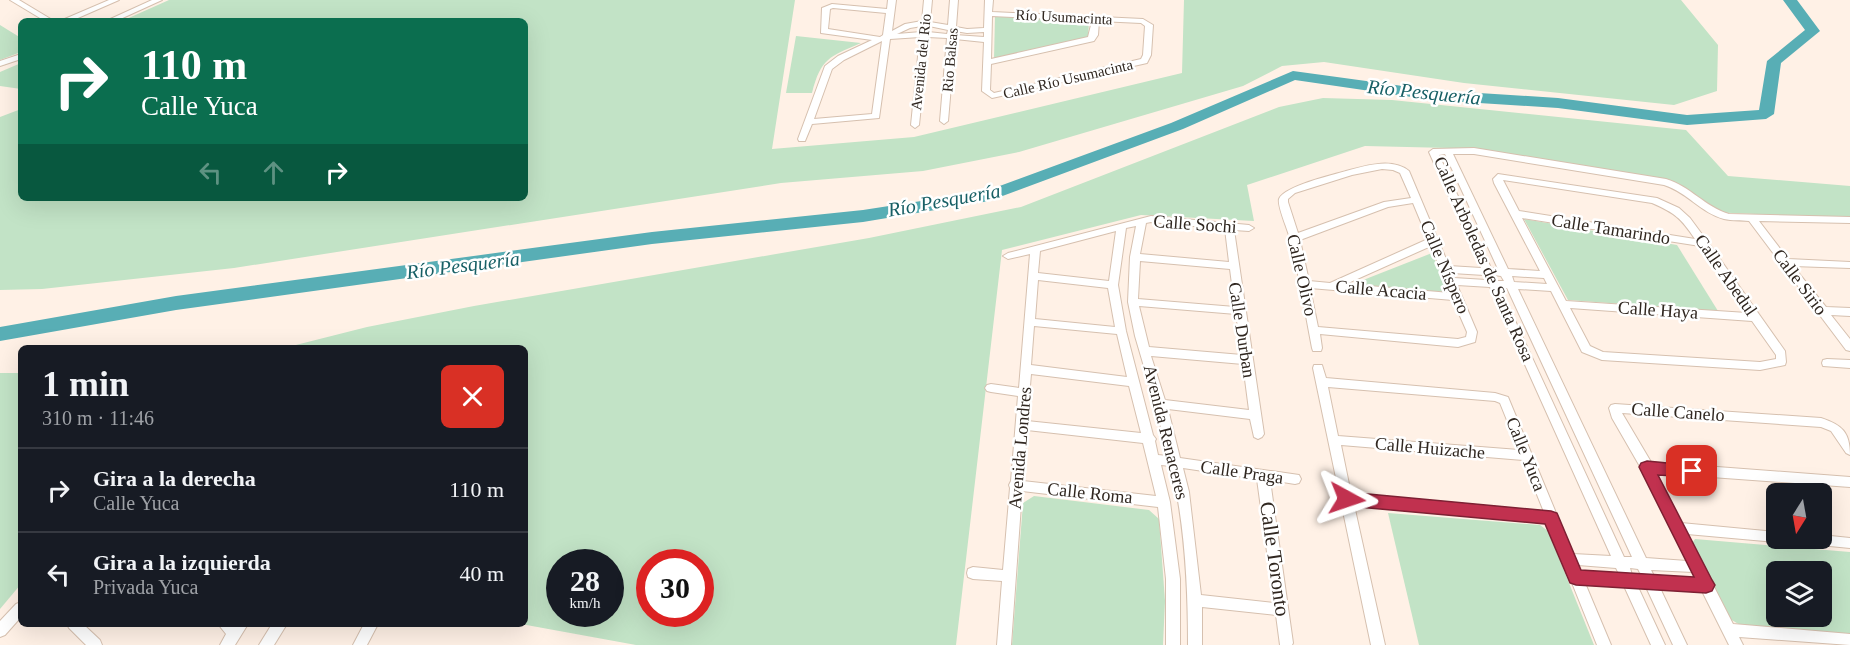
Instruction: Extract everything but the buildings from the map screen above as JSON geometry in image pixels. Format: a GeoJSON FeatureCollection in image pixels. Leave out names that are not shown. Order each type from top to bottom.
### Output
{"type":"FeatureCollection","features":[{"type":"Feature","properties":{"kind":"street"},"geometry":{"type":"LineString","coordinates":[[14,0],[45,18]]}},
{"type":"Feature","properties":{"kind":"street"},"geometry":{"type":"LineString","coordinates":[[97,0],[105,4]]}},
{"type":"Feature","properties":{"kind":"street"},"geometry":{"type":"LineString","coordinates":[[71,18],[116,0]]}},
{"type":"Feature","properties":{"kind":"street"},"geometry":{"type":"LineString","coordinates":[[117,18],[158,0]]}},
{"type":"Feature","properties":{"kind":"street"},"geometry":{"type":"LineString","coordinates":[[809,122],[873,118],[876,115],[892,0]]}},
{"type":"Feature","properties":{"kind":"street","name":"Avenida del Rio"},"geometry":{"type":"LineString","coordinates":[[915,124],[928,0]]}},
{"type":"Feature","properties":{"kind":"street","name":"Rio Balsas"},"geometry":{"type":"LineString","coordinates":[[944,121],[954,0]]}},
{"type":"Feature","properties":{"kind":"street"},"geometry":{"type":"LineString","coordinates":[[989,0],[989,14]]}},
{"type":"Feature","properties":{"kind":"street"},"geometry":{"type":"LineString","coordinates":[[890,11],[828,6],[824,31],[885,38],[988,30]]}},
{"type":"Feature","properties":{"kind":"street","name":"Río Usumacinta"},"geometry":{"type":"LineString","coordinates":[[992,96],[986,91],[989,14],[1143,21],[1148,23],[1147,55],[1144,61]]}},
{"type":"Feature","properties":{"kind":"street"},"geometry":{"type":"LineString","coordinates":[[987,62],[1089,40],[1094,35],[1096,18]]}},
{"type":"Feature","properties":{"kind":"street"},"geometry":{"type":"LineString","coordinates":[[802,139],[828,68],[841,58],[908,26],[925,23],[987,40]]}},
{"type":"Feature","properties":{"kind":"street"},"geometry":{"type":"LineString","coordinates":[[0,64],[18,57]]}},
{"type":"Feature","properties":{"kind":"street","name":"Calle Río Usumacinta"},"geometry":{"type":"LineString","coordinates":[[992,96],[1144,61]]}},
{"type":"Feature","properties":{"kind":"street"},"geometry":{"type":"LineString","coordinates":[[1448,152],[1474,151],[1666,182],[1680,186],[1720,215],[1850,220]]}},
{"type":"Feature","properties":{"kind":"street","name":"Calle Arboledas de Santa Rosa"},"geometry":{"type":"LineString","coordinates":[[1658,645],[1433,152],[1448,152],[1680,645]]}},
{"type":"Feature","properties":{"kind":"street","name":"Calle Níspero"},"geometry":{"type":"LineString","coordinates":[[1283,202],[1292,191],[1357,172],[1393,165],[1404,171],[1472,332],[1471,339],[1458,343],[1314,330]]}},
{"type":"Feature","properties":{"kind":"street","name":"Calle Abedul"},"geometry":{"type":"LineString","coordinates":[[1498,177],[1654,200],[1676,210],[1706,244],[1781,354],[1781,362],[1760,366],[1602,356],[1586,349],[1581,344],[1516,214],[1498,177]]}},
{"type":"Feature","properties":{"kind":"street"},"geometry":{"type":"LineString","coordinates":[[1294,238],[1387,204],[1417,200]]}},
{"type":"Feature","properties":{"kind":"street","name":"Calle Olivo"},"geometry":{"type":"LineString","coordinates":[[1283,202],[1305,284],[1317,348]]}},
{"type":"Feature","properties":{"kind":"street","name":"Calle Tamarindo"},"geometry":{"type":"LineString","coordinates":[[1516,214],[1706,244]]}},
{"type":"Feature","properties":{"kind":"street","name":"Calle Sirio"},"geometry":{"type":"LineString","coordinates":[[1751,217],[1850,347]]}},
{"type":"Feature","properties":{"kind":"street","name":"Calle Sochi"},"geometry":{"type":"LineString","coordinates":[[1008,256],[1142,221],[1165,219],[1248,228]]}},
{"type":"Feature","properties":{"kind":"street","name":"Avenida Renaceres"},"geometry":{"type":"LineString","coordinates":[[1142,221],[1135,257],[1134,302],[1145,351],[1178,463],[1196,600],[1195,645]]}},
{"type":"Feature","properties":{"kind":"street","name":"Avenida Renaceres"},"geometry":{"type":"LineString","coordinates":[[1122,226],[1113,285],[1121,331],[1164,502],[1173,579],[1173,645]]}},
{"type":"Feature","properties":{"kind":"street","name":"Calle Durban"},"geometry":{"type":"LineString","coordinates":[[1229,226],[1258,434]]}},
{"type":"Feature","properties":{"kind":"street"},"geometry":{"type":"LineString","coordinates":[[1331,286],[1433,241]]}},
{"type":"Feature","properties":{"kind":"street","name":"Avenida Londres"},"geometry":{"type":"LineString","coordinates":[[1004,645],[1015,485],[1035,276],[1035,250]]}},
{"type":"Feature","properties":{"kind":"street"},"geometry":{"type":"LineString","coordinates":[[1135,257],[1233,266]]}},
{"type":"Feature","properties":{"kind":"street"},"geometry":{"type":"LineString","coordinates":[[1786,262],[1850,265]]}},
{"type":"Feature","properties":{"kind":"street"},"geometry":{"type":"LineString","coordinates":[[1445,268],[1546,275]]}},
{"type":"Feature","properties":{"kind":"street"},"geometry":{"type":"LineString","coordinates":[[1035,276],[1113,285]]}},
{"type":"Feature","properties":{"kind":"street"},"geometry":{"type":"LineString","coordinates":[[1451,281],[1552,288]]}},
{"type":"Feature","properties":{"kind":"street","name":"Calle Acacia"},"geometry":{"type":"LineString","coordinates":[[1305,284],[1458,297]]}},
{"type":"Feature","properties":{"kind":"street"},"geometry":{"type":"LineString","coordinates":[[1134,302],[1239,310]]}},
{"type":"Feature","properties":{"kind":"street","name":"Calle Haya"},"geometry":{"type":"LineString","coordinates":[[1561,304],[1755,317]]}},
{"type":"Feature","properties":{"kind":"street"},"geometry":{"type":"LineString","coordinates":[[1822,310],[1850,312]]}},
{"type":"Feature","properties":{"kind":"street"},"geometry":{"type":"LineString","coordinates":[[1030,322],[1121,331]]}},
{"type":"Feature","properties":{"kind":"street"},"geometry":{"type":"LineString","coordinates":[[1145,351],[1247,360]]}},
{"type":"Feature","properties":{"kind":"street"},"geometry":{"type":"LineString","coordinates":[[1827,363],[1850,364]]}},
{"type":"Feature","properties":{"kind":"street"},"geometry":{"type":"LineString","coordinates":[[1318,368],[1378,645]]}},
{"type":"Feature","properties":{"kind":"street"},"geometry":{"type":"LineString","coordinates":[[1027,369],[1134,382]]}},
{"type":"Feature","properties":{"kind":"street","name":"Calle Yuca"},"geometry":{"type":"LineString","coordinates":[[1321,382],[1500,398],[1507,406],[1604,645]]}},
{"type":"Feature","properties":{"kind":"street"},"geometry":{"type":"LineString","coordinates":[[991,388],[1024,393]]}},
{"type":"Feature","properties":{"kind":"street"},"geometry":{"type":"LineString","coordinates":[[1161,404],[1255,415]]}},
{"type":"Feature","properties":{"kind":"street","name":"Calle Canelo"},"geometry":{"type":"LineString","coordinates":[[1736,645],[1647,467],[1618,418],[1615,408],[1821,423],[1835,428],[1850,450]]}},
{"type":"Feature","properties":{"kind":"street"},"geometry":{"type":"LineString","coordinates":[[1022,424],[1150,439]]}},
{"type":"Feature","properties":{"kind":"street","name":"Calle Huizache"},"geometry":{"type":"LineString","coordinates":[[1333,440],[1528,456]]}},
{"type":"Feature","properties":{"kind":"street","name":"Calle Praga"},"geometry":{"type":"LineString","coordinates":[[1155,459],[1295,479]]}},
{"type":"Feature","properties":{"kind":"street"},"geometry":{"type":"LineString","coordinates":[[1647,467],[1850,482]]}},
{"type":"Feature","properties":{"kind":"street","name":"Calle Toronto"},"geometry":{"type":"LineString","coordinates":[[1263,475],[1286,643]]}},
{"type":"Feature","properties":{"kind":"street","name":"Calle Roma"},"geometry":{"type":"LineString","coordinates":[[1015,485],[1164,502]]}},
{"type":"Feature","properties":{"kind":"street"},"geometry":{"type":"LineString","coordinates":[[1347,499],[1551,518]]}},
{"type":"Feature","properties":{"kind":"street"},"geometry":{"type":"LineString","coordinates":[[1677,528],[1766,536]]}},
{"type":"Feature","properties":{"kind":"street"},"geometry":{"type":"LineString","coordinates":[[1832,541],[1850,543]]}},
{"type":"Feature","properties":{"kind":"street"},"geometry":{"type":"LineString","coordinates":[[1568,559],[1696,567]]}},
{"type":"Feature","properties":{"kind":"street"},"geometry":{"type":"LineString","coordinates":[[973,573],[1010,576]]}},
{"type":"Feature","properties":{"kind":"street"},"geometry":{"type":"LineString","coordinates":[[1576,578],[1652,584],[1706,585]]}},
{"type":"Feature","properties":{"kind":"street"},"geometry":{"type":"LineString","coordinates":[[1196,600],[1282,610]]}},
{"type":"Feature","properties":{"kind":"street"},"geometry":{"type":"LineString","coordinates":[[0,631],[18,611]]}},
{"type":"Feature","properties":{"kind":"street"},"geometry":{"type":"LineString","coordinates":[[77,627],[95,645]]}},
{"type":"Feature","properties":{"kind":"street"},"geometry":{"type":"LineString","coordinates":[[227,645],[234,627]]}},
{"type":"Feature","properties":{"kind":"street"},"geometry":{"type":"LineString","coordinates":[[266,645],[278,627]]}},
{"type":"Feature","properties":{"kind":"street"},"geometry":{"type":"LineString","coordinates":[[360,645],[369,627]]}},
{"type":"Feature","properties":{"kind":"street"},"geometry":{"type":"LineString","coordinates":[[1728,630],[1850,640]]}},
{"type":"Feature","properties":{"kind":"green space"},"geometry":{"type":"Polygon","coordinates":[[[169,0],[795,0],[772,149],[914,137],[1182,73],[1184,0],[1681,0],[1718,45],[1717,91],[1674,105],[1464,83],[1324,62],[1282,66],[1243,86],[1019,152],[923,171],[781,183],[234,268],[42,289],[0,290],[0,117],[18,110],[18,201],[528,201],[528,18],[129,18],[169,0]]]}},
{"type":"Feature","properties":{"kind":"green space"},"geometry":{"type":"Polygon","coordinates":[[[995,16],[1089,21],[1088,37],[994,59],[995,16]]]}},
{"type":"Feature","properties":{"kind":"green space"},"geometry":{"type":"Polygon","coordinates":[[[0,25],[18,36],[18,53],[0,60],[0,25]]]}},
{"type":"Feature","properties":{"kind":"green space"},"geometry":{"type":"Polygon","coordinates":[[[796,36],[861,43],[834,56],[823,65],[812,93],[786,93],[796,36]]]}},
{"type":"Feature","properties":{"kind":"green space"},"geometry":{"type":"Polygon","coordinates":[[[18,64],[18,89],[0,86],[0,72],[18,64]]]}},
{"type":"Feature","properties":{"kind":"green space"},"geometry":{"type":"Polygon","coordinates":[[[1323,98],[1392,100],[1686,130],[1728,176],[1850,186],[1850,218],[1709,212],[1667,184],[1449,148],[1365,146],[1247,185],[1254,221],[1141,215],[1002,250],[956,645],[636,645],[528,625],[528,345],[296,345],[367,327],[474,306],[869,238],[1021,207],[1279,107],[1323,98]]]}},
{"type":"Feature","properties":{"kind":"green space"},"geometry":{"type":"Polygon","coordinates":[[[1524,219],[1677,245],[1718,311],[1568,300],[1524,219]]]}},
{"type":"Feature","properties":{"kind":"green space"},"geometry":{"type":"Polygon","coordinates":[[[1432,253],[1449,293],[1353,284],[1432,253]]]}},
{"type":"Feature","properties":{"kind":"green space"},"geometry":{"type":"Polygon","coordinates":[[[0,373],[18,373],[18,588],[0,609],[0,373]]]}},
{"type":"Feature","properties":{"kind":"green space"},"geometry":{"type":"Polygon","coordinates":[[[1034,496],[1149,510],[1159,519],[1165,601],[1163,645],[1012,645],[1023,503],[1034,496]]]}},
{"type":"Feature","properties":{"kind":"green space"},"geometry":{"type":"Polygon","coordinates":[[[1388,513],[1540,525],[1548,531],[1594,645],[1419,645],[1388,513]]]}},
{"type":"Feature","properties":{"kind":"green space"},"geometry":{"type":"Polygon","coordinates":[[[1695,539],[1766,545],[1766,549],[1850,552],[1850,635],[1742,626],[1730,619],[1690,546],[1695,539]]]}},
{"type":"Feature","properties":{"kind":"waterway","name":"Río Pesquería"},"geometry":{"type":"LineString","coordinates":[[0,334],[176,303],[652,238],[863,216],[989,196],[1177,126],[1293,75],[1432,95],[1558,103],[1687,120],[1766,114],[1774,61],[1813,31],[1790,0]]}},
{"type":"Feature","properties":{"kind":"route"},"geometry":{"type":"LineString","coordinates":[[1347,499],[1551,518],[1576,578],[1652,584],[1706,585],[1647,467],[1692,471]]}}]}
